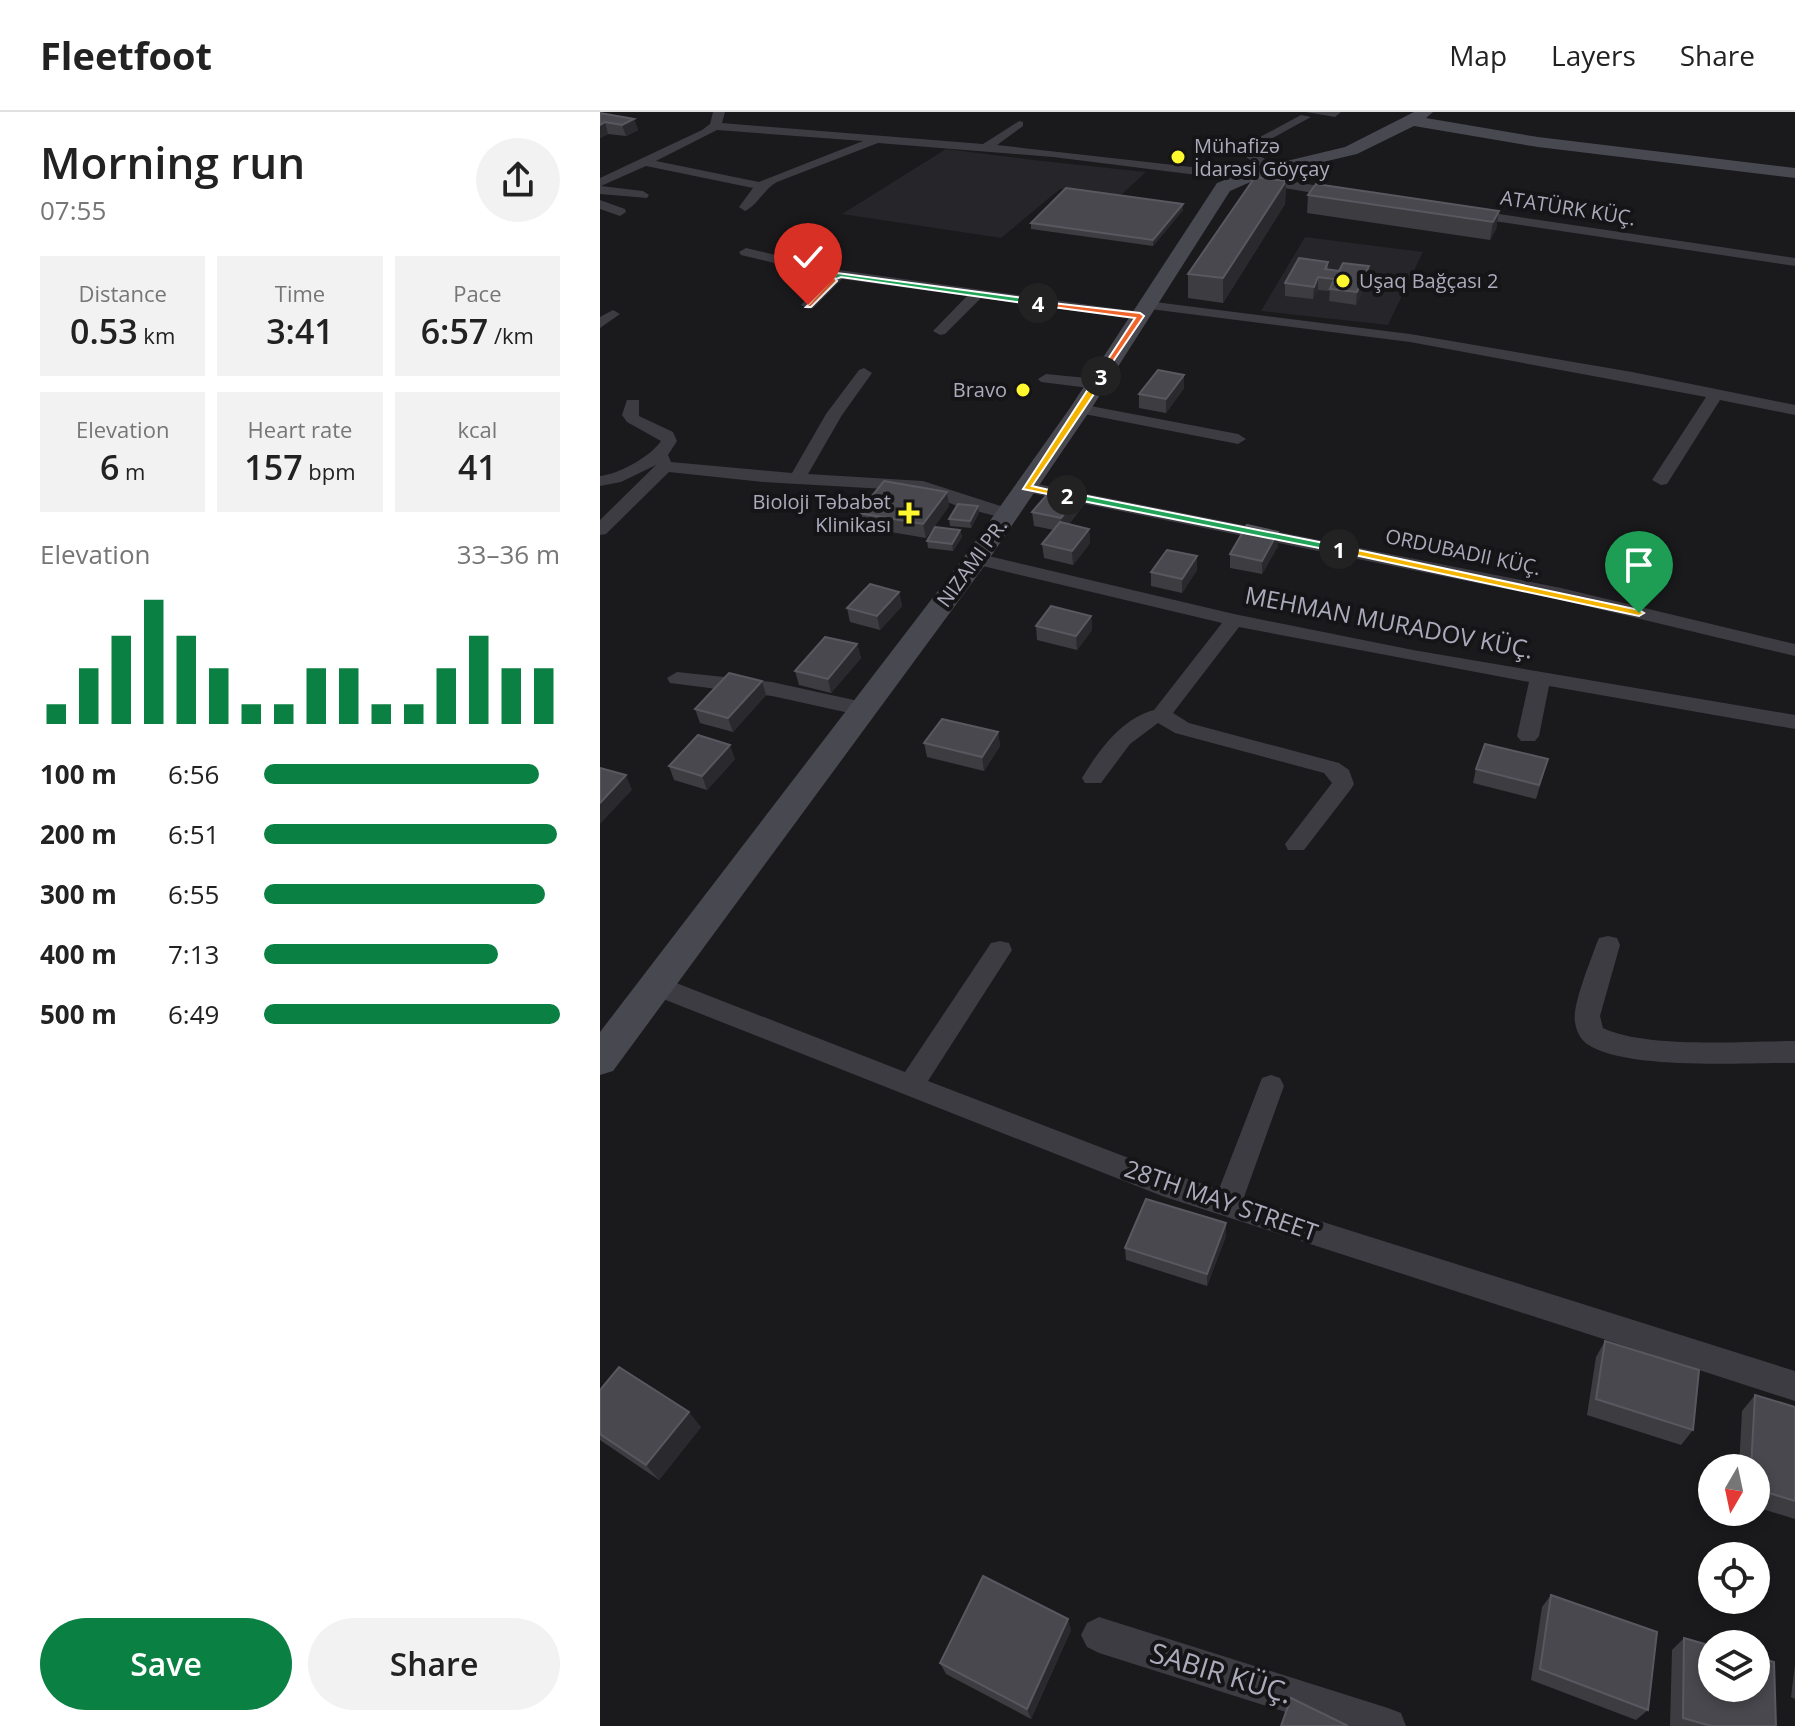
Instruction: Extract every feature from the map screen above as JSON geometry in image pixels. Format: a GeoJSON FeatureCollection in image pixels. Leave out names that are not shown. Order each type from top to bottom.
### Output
{"type":"FeatureCollection","features":[{"type":"Feature","properties":{"kind":"street"},"geometry":{"type":"LineString","coordinates":[[715,126],[719,112]]}},
{"type":"Feature","properties":{"kind":"street"},"geometry":{"type":"LineString","coordinates":[[1273,170],[1242,150],[1305,117]]}},
{"type":"Feature","properties":{"kind":"street"},"geometry":{"type":"LineString","coordinates":[[1418,117],[1538,142],[1795,173]]}},
{"type":"Feature","properties":{"kind":"street","name":"NIZAMI PR."},"geometry":{"type":"LineString","coordinates":[[600,1060],[976,559],[1097,384],[1223,187],[1245,177],[1349,151],[1418,117]]}},
{"type":"Feature","properties":{"kind":"street"},"geometry":{"type":"LineString","coordinates":[[986,147],[1019,124]]}},
{"type":"Feature","properties":{"kind":"street"},"geometry":{"type":"LineString","coordinates":[[600,183],[715,126],[986,147],[1245,177],[1357,197]]}},
{"type":"Feature","properties":{"kind":"street"},"geometry":{"type":"LineString","coordinates":[[745,207],[761,186],[878,139]]}},
{"type":"Feature","properties":{"kind":"street"},"geometry":{"type":"LineString","coordinates":[[912,157],[938,142]]}},
{"type":"Feature","properties":{"kind":"street"},"geometry":{"type":"LineString","coordinates":[[646,162],[761,186]]}},
{"type":"Feature","properties":{"kind":"street"},"geometry":{"type":"LineString","coordinates":[[600,190],[643,195]]}},
{"type":"Feature","properties":{"kind":"street"},"geometry":{"type":"LineString","coordinates":[[600,204],[620,212]]}},
{"type":"Feature","properties":{"kind":"street","name":"ATATÜRK KÜÇ."},"geometry":{"type":"LineString","coordinates":[[1451,211],[1795,262]]}},
{"type":"Feature","properties":{"kind":"street"},"geometry":{"type":"LineString","coordinates":[[746,252],[839,274],[1005,299],[1381,333],[1795,410]]}},
{"type":"Feature","properties":{"kind":"street"},"geometry":{"type":"LineString","coordinates":[[808,305],[839,274]]}},
{"type":"Feature","properties":{"kind":"street"},"geometry":{"type":"LineString","coordinates":[[998,278],[1005,299]]}},
{"type":"Feature","properties":{"kind":"street"},"geometry":{"type":"LineString","coordinates":[[940,331],[977,294]]}},
{"type":"Feature","properties":{"kind":"street"},"geometry":{"type":"LineString","coordinates":[[600,324],[613,314]]}},
{"type":"Feature","properties":{"kind":"street"},"geometry":{"type":"LineString","coordinates":[[797,479],[834,414],[864,373]]}},
{"type":"Feature","properties":{"kind":"street"},"geometry":{"type":"LineString","coordinates":[[1046,379],[1097,384]]}},
{"type":"Feature","properties":{"kind":"street"},"geometry":{"type":"LineString","coordinates":[[1661,480],[1716,394]]}},
{"type":"Feature","properties":{"kind":"street"},"geometry":{"type":"LineString","coordinates":[[600,530],[663,461],[669,441],[667,435],[633,419],[630,415],[633,403]]}},
{"type":"Feature","properties":{"kind":"street"},"geometry":{"type":"LineString","coordinates":[[1080,409],[1238,439]]}},
{"type":"Feature","properties":{"kind":"street"},"geometry":{"type":"LineString","coordinates":[[600,481],[618,478],[632,466],[663,461],[797,479],[923,486],[963,502],[1007,514]]}},
{"type":"Feature","properties":{"kind":"street","name":"ORDUBADII KÜÇ."},"geometry":{"type":"LineString","coordinates":[[1027,487],[1561,594],[1795,650]]}},
{"type":"Feature","properties":{"kind":"street","name":"MEHMAN MURADOV KÜÇ."},"geometry":{"type":"LineString","coordinates":[[976,559],[1234,620],[1795,722]]}},
{"type":"Feature","properties":{"kind":"street"},"geometry":{"type":"LineString","coordinates":[[1161,715],[1234,620]]}},
{"type":"Feature","properties":{"kind":"street"},"geometry":{"type":"LineString","coordinates":[[677,678],[772,689],[863,709]]}},
{"type":"Feature","properties":{"kind":"street"},"geometry":{"type":"LineString","coordinates":[[1528,736],[1540,678]]}},
{"type":"Feature","properties":{"kind":"street"},"geometry":{"type":"LineString","coordinates":[[1093,778],[1133,727],[1144,717],[1161,715],[1182,728],[1331,768],[1341,775],[1343,784],[1296,844]]}},
{"type":"Feature","properties":{"kind":"street"},"geometry":{"type":"LineString","coordinates":[[1608,945],[1587,1016],[1589,1029],[1597,1037],[1659,1049],[1795,1052]]}},
{"type":"Feature","properties":{"kind":"street"},"geometry":{"type":"LineString","coordinates":[[911,1084],[1000,950]]}},
{"type":"Feature","properties":{"kind":"street","name":"28TH MAY STREET"},"geometry":{"type":"LineString","coordinates":[[657,986],[1162,1184],[1795,1386]]}},
{"type":"Feature","properties":{"kind":"street"},"geometry":{"type":"LineString","coordinates":[[1227,1205],[1271,1086]]}},
{"type":"Feature","properties":{"kind":"street","name":"SABIR KÜÇ."},"geometry":{"type":"LineString","coordinates":[[1099,1635],[1388,1726]]}},
{"type":"Feature","properties":{"kind":"shaded area"},"geometry":{"type":"Polygon","coordinates":[[[946,149],[1146,172],[1121,195],[1060,189],[1001,238],[842,214],[946,149]]]}},
{"type":"Feature","properties":{"kind":"shaded area","name":"Uşaq Bağçası 2"},"geometry":{"type":"Polygon","coordinates":[[[1305,237],[1423,252],[1388,325],[1261,311],[1305,237]]]}},
{"type":"Feature","properties":{"kind":"building"},"geometry":{"type":"Polygon","coordinates":[[[600,113],[634,119],[622,125],[605,122],[600,125],[600,113]]]}},
{"type":"Feature","properties":{"kind":"building"},"geometry":{"type":"Polygon","coordinates":[[[1255,177],[1286,181],[1223,278],[1188,274],[1255,177]]]}},
{"type":"Feature","properties":{"kind":"building"},"geometry":{"type":"Polygon","coordinates":[[[1316,184],[1499,211],[1493,222],[1308,195],[1316,184]]]}},
{"type":"Feature","properties":{"kind":"building"},"geometry":{"type":"Polygon","coordinates":[[[1066,188],[1183,204],[1153,240],[1031,223],[1066,188]]]}},
{"type":"Feature","properties":{"kind":"building"},"geometry":{"type":"Polygon","coordinates":[[[1299,258],[1328,262],[1325,269],[1339,271],[1343,263],[1369,266],[1357,292],[1330,289],[1334,279],[1318,277],[1314,287],[1285,283],[1299,258]]]}},
{"type":"Feature","properties":{"kind":"building"},"geometry":{"type":"Polygon","coordinates":[[[1158,370],[1184,375],[1166,399],[1139,394],[1158,370]]]}},
{"type":"Feature","properties":{"kind":"building"},"geometry":{"type":"Polygon","coordinates":[[[884,481],[947,492],[923,524],[858,513],[884,481]]]}},
{"type":"Feature","properties":{"kind":"building"},"geometry":{"type":"Polygon","coordinates":[[[1050,491],[1078,497],[1061,518],[1032,512],[1050,491]]]}},
{"type":"Feature","properties":{"kind":"building"},"geometry":{"type":"Polygon","coordinates":[[[958,504],[978,506],[970,521],[949,519],[958,504]]]}},
{"type":"Feature","properties":{"kind":"building"},"geometry":{"type":"Polygon","coordinates":[[[1060,522],[1089,529],[1072,551],[1042,544],[1060,522]]]}},
{"type":"Feature","properties":{"kind":"building"},"geometry":{"type":"Polygon","coordinates":[[[1247,525],[1278,532],[1262,561],[1230,554],[1247,525]]]}},
{"type":"Feature","properties":{"kind":"building"},"geometry":{"type":"Polygon","coordinates":[[[935,527],[960,530],[952,544],[927,541],[935,527]]]}},
{"type":"Feature","properties":{"kind":"building"},"geometry":{"type":"Polygon","coordinates":[[[1167,550],[1197,556],[1182,579],[1151,572],[1167,550]]]}},
{"type":"Feature","properties":{"kind":"building"},"geometry":{"type":"Polygon","coordinates":[[[870,584],[899,592],[877,616],[847,608],[870,584]]]}},
{"type":"Feature","properties":{"kind":"building"},"geometry":{"type":"Polygon","coordinates":[[[1051,606],[1091,616],[1076,636],[1036,626],[1051,606]]]}},
{"type":"Feature","properties":{"kind":"building"},"geometry":{"type":"Polygon","coordinates":[[[825,637],[857,644],[828,679],[795,671],[825,637]]]}},
{"type":"Feature","properties":{"kind":"building"},"geometry":{"type":"Polygon","coordinates":[[[729,673],[762,681],[728,718],[695,709],[729,673]]]}},
{"type":"Feature","properties":{"kind":"building"},"geometry":{"type":"Polygon","coordinates":[[[942,719],[998,732],[982,757],[924,743],[942,719]]]}},
{"type":"Feature","properties":{"kind":"building"},"geometry":{"type":"Polygon","coordinates":[[[698,735],[730,745],[702,776],[669,766],[698,735]]]}},
{"type":"Feature","properties":{"kind":"building"},"geometry":{"type":"Polygon","coordinates":[[[1485,744],[1548,759],[1539,785],[1476,769],[1485,744]]]}},
{"type":"Feature","properties":{"kind":"building"},"geometry":{"type":"Polygon","coordinates":[[[600,768],[626,775],[600,803],[600,768]]]}},
{"type":"Feature","properties":{"kind":"building"},"geometry":{"type":"Polygon","coordinates":[[[1146,1199],[1226,1223],[1207,1274],[1125,1248],[1146,1199]]]}},
{"type":"Feature","properties":{"kind":"building"},"geometry":{"type":"Polygon","coordinates":[[[1605,1341],[1699,1370],[1693,1430],[1596,1399],[1605,1341]]]}},
{"type":"Feature","properties":{"kind":"building"},"geometry":{"type":"Polygon","coordinates":[[[619,1367],[689,1412],[646,1465],[600,1434],[600,1390],[619,1367]]]}},
{"type":"Feature","properties":{"kind":"building"},"geometry":{"type":"Polygon","coordinates":[[[1755,1395],[1795,1407],[1795,1501],[1770,1493],[1770,1454],[1752,1454],[1755,1395]]]}},
{"type":"Feature","properties":{"kind":"building"},"geometry":{"type":"Polygon","coordinates":[[[983,1576],[1068,1619],[1027,1709],[940,1663],[983,1576]]]}},
{"type":"Feature","properties":{"kind":"building"},"geometry":{"type":"Polygon","coordinates":[[[1551,1595],[1657,1632],[1648,1710],[1540,1669],[1551,1595]]]}},
{"type":"Feature","properties":{"kind":"building"},"geometry":{"type":"Polygon","coordinates":[[[1684,1638],[1698,1642],[1698,1702],[1770,1702],[1770,1661],[1774,1662],[1776,1726],[1711,1726],[1683,1718],[1684,1638]]]}},
{"type":"Feature","properties":{"kind":"building"},"geometry":{"type":"Polygon","coordinates":[[[1291,1698],[1348,1726],[1281,1726],[1291,1698]]]}},
{"type":"Feature","properties":{"kind":"place","name":"Mühafizə İdarəsi Göyçay"},"geometry":{"type":"Point","coordinates":[1178,157]}},
{"type":"Feature","properties":{"kind":"place","name":"Uşaq Bağçası 2"},"geometry":{"type":"Point","coordinates":[1343,281]}},
{"type":"Feature","properties":{"kind":"place","name":"Bravo"},"geometry":{"type":"Point","coordinates":[1023,390]}},
{"type":"Feature","properties":{"kind":"place","name":"Bioloji Təbabət Klinikası"},"geometry":{"type":"Point","coordinates":[909,513]}},
{"type":"Feature","properties":{"kind":"route"},"geometry":{"type":"LineString","coordinates":[[808,305],[839,274],[1140,316],[1027,487],[1561,594],[1639,613]]}}]}
